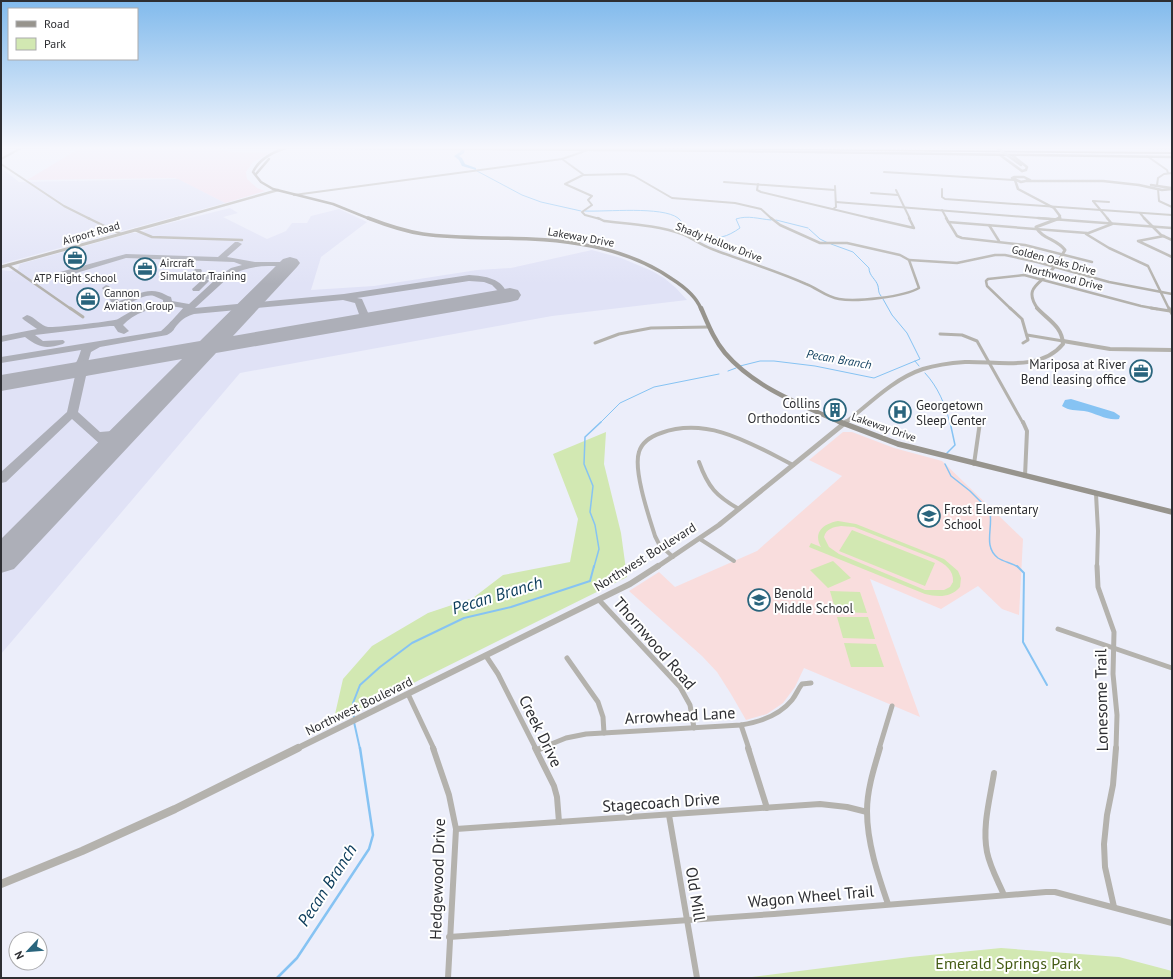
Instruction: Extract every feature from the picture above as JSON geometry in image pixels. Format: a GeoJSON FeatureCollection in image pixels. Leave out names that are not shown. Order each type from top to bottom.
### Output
{"type":"FeatureCollection","features":[{"type":"Feature","properties":{"kind":"main road","name":"Lakeway Drive"},"geometry":{"type":"LineString","coordinates":[[287,193],[333,204],[388,226],[415,232],[451,237],[532,239],[564,242],[594,247],[624,255],[660,270],[683,286],[699,303],[716,342],[742,370],[780,395],[844,424],[898,444],[1172,512]]}},
{"type":"Feature","properties":{"kind":"street"},"geometry":{"type":"LineString","coordinates":[[44,193],[64,206],[121,234]]}},
{"type":"Feature","properties":{"kind":"street","name":"Airport Road"},"geometry":{"type":"LineString","coordinates":[[1,267],[268,193]]}},
{"type":"Feature","properties":{"kind":"street"},"geometry":{"type":"LineString","coordinates":[[294,195],[311,193]]}},
{"type":"Feature","properties":{"kind":"street","name":"Shady Hollow Drive"},"geometry":{"type":"LineString","coordinates":[[585,193],[592,196],[588,200],[592,205],[584,211],[585,215],[597,217],[604,221],[646,225],[682,234],[710,248],[807,284],[831,297],[842,300],[889,297],[918,289],[919,286],[909,260]]}},
{"type":"Feature","properties":{"kind":"street"},"geometry":{"type":"LineString","coordinates":[[663,193],[672,198],[735,203],[760,208],[780,225],[820,243],[847,243],[891,252],[909,260]]}},
{"type":"Feature","properties":{"kind":"street"},"geometry":{"type":"LineString","coordinates":[[766,193],[914,228],[898,195],[871,193]]}},
{"type":"Feature","properties":{"kind":"street"},"geometry":{"type":"LineString","coordinates":[[834,209],[836,207],[835,193]]}},
{"type":"Feature","properties":{"kind":"street"},"geometry":{"type":"LineString","coordinates":[[942,193],[942,197],[945,199],[1172,215]]}},
{"type":"Feature","properties":{"kind":"street"},"geometry":{"type":"LineString","coordinates":[[1025,193],[1051,206],[1060,216],[1058,219]]}},
{"type":"Feature","properties":{"kind":"street"},"geometry":{"type":"LineString","coordinates":[[1157,193],[1159,200],[1166,205],[1172,206]]}},
{"type":"Feature","properties":{"kind":"street"},"geometry":{"type":"LineString","coordinates":[[1109,202],[1093,201],[1111,223]]}},
{"type":"Feature","properties":{"kind":"street"},"geometry":{"type":"LineString","coordinates":[[836,202],[1172,228]]}},
{"type":"Feature","properties":{"kind":"street"},"geometry":{"type":"LineString","coordinates":[[942,210],[957,236],[962,238],[999,241],[1063,254],[1092,262]]}},
{"type":"Feature","properties":{"kind":"street"},"geometry":{"type":"LineString","coordinates":[[1140,213],[1152,226],[1164,236],[1172,240]]}},
{"type":"Feature","properties":{"kind":"street"},"geometry":{"type":"LineString","coordinates":[[1036,229],[1037,225],[1058,219]]}},
{"type":"Feature","properties":{"kind":"street"},"geometry":{"type":"LineString","coordinates":[[948,222],[1087,233],[1111,225],[1111,223]]}},
{"type":"Feature","properties":{"kind":"street"},"geometry":{"type":"LineString","coordinates":[[989,225],[999,241]]}},
{"type":"Feature","properties":{"kind":"street"},"geometry":{"type":"LineString","coordinates":[[1036,229],[1061,245],[1064,249],[1063,254],[1050,272],[1040,279],[1033,288],[1033,299],[1041,311],[1059,328],[1063,341]]}},
{"type":"Feature","properties":{"kind":"street"},"geometry":{"type":"LineString","coordinates":[[135,230],[152,237],[242,240]]}},
{"type":"Feature","properties":{"kind":"street"},"geometry":{"type":"LineString","coordinates":[[1087,233],[1088,236],[1100,243],[1148,266],[1171,312]]}},
{"type":"Feature","properties":{"kind":"street"},"geometry":{"type":"LineString","coordinates":[[1164,236],[1140,240],[1138,242],[1172,257]]}},
{"type":"Feature","properties":{"kind":"street","name":"Golden Oaks Drive"},"geometry":{"type":"LineString","coordinates":[[909,260],[956,263],[975,261],[991,255],[1000,255],[1053,266],[1087,277],[1137,289],[1172,294]]}},
{"type":"Feature","properties":{"kind":"street"},"geometry":{"type":"LineString","coordinates":[[8,265],[83,317]]}},
{"type":"Feature","properties":{"kind":"street","name":"Northwood Drive"},"geometry":{"type":"LineString","coordinates":[[1028,335],[1022,319],[989,288],[986,281],[990,278],[1019,275],[1040,279],[1141,306],[1171,312]]}},
{"type":"Feature","properties":{"kind":"street"},"geometry":{"type":"LineString","coordinates":[[595,343],[619,334],[651,328],[709,327]]}},
{"type":"Feature","properties":{"kind":"street"},"geometry":{"type":"LineString","coordinates":[[940,334],[962,335],[975,340],[989,362],[1027,431],[1024,476]]}},
{"type":"Feature","properties":{"kind":"street"},"geometry":{"type":"LineString","coordinates":[[1023,343],[1028,340],[1028,335],[1110,349],[1172,350]]}},
{"type":"Feature","properties":{"kind":"street","name":"Northwest Boulevard"},"geometry":{"type":"LineString","coordinates":[[1,884],[128,831],[337,730],[599,600],[634,581],[700,539],[899,380],[916,372],[950,363],[1017,362],[1043,358],[1058,351],[1063,341]]}},
{"type":"Feature","properties":{"kind":"street"},"geometry":{"type":"LineString","coordinates":[[974,464],[980,419]]}},
{"type":"Feature","properties":{"kind":"street"},"geometry":{"type":"LineString","coordinates":[[673,557],[659,544],[655,536],[638,465],[639,451],[647,440],[660,433],[673,429],[693,427],[710,428],[729,434],[793,465]]}},
{"type":"Feature","properties":{"kind":"street"},"geometry":{"type":"LineString","coordinates":[[699,462],[706,483],[711,490],[721,499],[739,509]]}},
{"type":"Feature","properties":{"kind":"street","name":"Lonesome Trail"},"geometry":{"type":"LineString","coordinates":[[1096,494],[1098,531],[1098,587],[1112,624],[1113,674],[1117,716],[1117,738],[1113,785],[1107,815],[1104,844],[1105,867],[1114,907]]}},
{"type":"Feature","properties":{"kind":"street"},"geometry":{"type":"LineString","coordinates":[[700,539],[734,561]]}},
{"type":"Feature","properties":{"kind":"street","name":"Thornwood Road"},"geometry":{"type":"LineString","coordinates":[[599,600],[680,687],[690,705],[694,728]]}},
{"type":"Feature","properties":{"kind":"street"},"geometry":{"type":"LineString","coordinates":[[1058,629],[1172,668]]}},
{"type":"Feature","properties":{"kind":"street","name":"Creek Drive"},"geometry":{"type":"LineString","coordinates":[[486,656],[498,674],[554,786],[557,796],[559,822]]}},
{"type":"Feature","properties":{"kind":"street"},"geometry":{"type":"LineString","coordinates":[[567,658],[598,702],[603,717],[604,732]]}},
{"type":"Feature","properties":{"kind":"street","name":"Arrowhead Lane"},"geometry":{"type":"LineString","coordinates":[[537,750],[566,738],[586,734],[742,725],[764,720],[776,714],[788,705],[802,684],[811,683]]}},
{"type":"Feature","properties":{"kind":"street","name":"Hedgewood Drive"},"geometry":{"type":"LineString","coordinates":[[408,694],[422,718],[449,793],[454,814],[456,829],[448,978]]}},
{"type":"Feature","properties":{"kind":"street"},"geometry":{"type":"LineString","coordinates":[[888,904],[876,871],[867,812],[869,793],[892,706]]}},
{"type":"Feature","properties":{"kind":"street"},"geometry":{"type":"LineString","coordinates":[[742,725],[767,808]]}},
{"type":"Feature","properties":{"kind":"street"},"geometry":{"type":"LineString","coordinates":[[994,772],[986,828],[986,846],[990,861],[1004,895]]}},
{"type":"Feature","properties":{"kind":"street","name":"Stagecoach Drive"},"geometry":{"type":"LineString","coordinates":[[456,829],[820,804],[833,804],[867,812]]}},
{"type":"Feature","properties":{"kind":"street","name":"Old Mill"},"geometry":{"type":"LineString","coordinates":[[669,815],[697,978]]}},
{"type":"Feature","properties":{"kind":"street","name":"Wagon Wheel Trail"},"geometry":{"type":"LineString","coordinates":[[449,937],[1055,892],[1172,924]]}},
{"type":"Feature","properties":{"kind":"shaded area"},"geometry":{"type":"Polygon","coordinates":[[[1,193],[205,193],[225,203],[1,264],[1,193]]]}},
{"type":"Feature","properties":{"kind":"shaded area"},"geometry":{"type":"Polygon","coordinates":[[[204,193],[259,193],[225,203],[204,193]]]}},
{"type":"Feature","properties":{"kind":"shaded area"},"geometry":{"type":"Polygon","coordinates":[[[230,208],[238,213],[223,217],[267,239],[286,231],[292,223],[307,223],[311,216],[339,209],[367,222],[321,257],[311,290],[374,286],[477,270],[511,268],[592,250],[621,258],[652,271],[664,278],[687,300],[552,316],[240,373],[1,654],[1,270],[10,271],[18,269],[20,264],[230,208]]]}},
{"type":"Feature","properties":{"kind":"shaded area","name":"Benold Middle School"},"geometry":{"type":"Polygon","coordinates":[[[843,432],[852,432],[894,448],[942,461],[1023,539],[1019,615],[1002,609],[978,586],[941,609],[870,579],[920,717],[804,668],[795,687],[783,703],[767,714],[746,720],[717,672],[702,656],[629,591],[659,572],[675,587],[757,551],[842,476],[809,460],[843,432]]]}},
{"type":"Feature","properties":{"kind":"green space"},"geometry":{"type":"Polygon","coordinates":[[[606,432],[604,464],[621,533],[627,577],[333,723],[343,679],[372,646],[428,613],[473,598],[503,575],[570,562],[578,519],[553,454],[606,432]]]}},
{"type":"Feature","properties":{"kind":"green space"},"geometry":{"type":"Polygon","coordinates":[[[838,521],[856,524],[944,559],[958,571],[961,578],[960,587],[956,591],[944,596],[925,594],[809,547],[811,543],[821,547],[818,537],[819,533],[824,527],[838,521]],[[841,526],[828,530],[824,537],[829,547],[839,554],[925,590],[944,590],[950,587],[953,582],[952,574],[948,568],[939,561],[854,527],[841,526]]]}},
{"type":"Feature","properties":{"kind":"green space"},"geometry":{"type":"Polygon","coordinates":[[[852,530],[935,563],[925,586],[839,551],[852,530]]]}},
{"type":"Feature","properties":{"kind":"green space"},"geometry":{"type":"Polygon","coordinates":[[[833,561],[851,578],[828,588],[810,570],[833,561]]]}},
{"type":"Feature","properties":{"kind":"green space"},"geometry":{"type":"Polygon","coordinates":[[[830,591],[860,592],[867,613],[836,612],[830,591]]]}},
{"type":"Feature","properties":{"kind":"green space"},"geometry":{"type":"Polygon","coordinates":[[[837,617],[868,617],[875,639],[843,638],[837,617]]]}},
{"type":"Feature","properties":{"kind":"green space"},"geometry":{"type":"Polygon","coordinates":[[[844,643],[876,644],[884,667],[851,667],[844,643]]]}},
{"type":"Feature","properties":{"kind":"green space","name":"Emerald Springs Park"},"geometry":{"type":"Polygon","coordinates":[[[1001,948],[1119,957],[1172,971],[1172,978],[744,978],[910,957],[1001,948]]]}},
{"type":"Feature","properties":{"kind":"water"},"geometry":{"type":"Polygon","coordinates":[[[1071,399],[1114,412],[1120,416],[1119,419],[1110,419],[1084,411],[1070,410],[1062,406],[1065,400],[1071,399]]]}},
{"type":"Feature","properties":{"kind":"waterway","name":"Pecan Branch"},"geometry":{"type":"LineString","coordinates":[[518,193],[541,202],[581,211]]}},
{"type":"Feature","properties":{"kind":"waterway","name":"Pecan Branch"},"geometry":{"type":"LineString","coordinates":[[585,211],[633,210],[660,212],[670,214],[678,218],[688,230]]}},
{"type":"Feature","properties":{"kind":"waterway","name":"Pecan Branch"},"geometry":{"type":"LineString","coordinates":[[702,236],[718,238],[731,234],[740,228],[736,219],[740,218],[749,217],[771,220]]}},
{"type":"Feature","properties":{"kind":"waterway","name":"Pecan Branch"},"geometry":{"type":"LineString","coordinates":[[776,220],[808,228]]}},
{"type":"Feature","properties":{"kind":"waterway","name":"Pecan Branch"},"geometry":{"type":"LineString","coordinates":[[809,229],[820,239],[828,243]]}},
{"type":"Feature","properties":{"kind":"waterway","name":"Pecan Branch"},"geometry":{"type":"LineString","coordinates":[[691,232],[698,235]]}},
{"type":"Feature","properties":{"kind":"waterway","name":"Pecan Branch"},"geometry":{"type":"LineString","coordinates":[[831,244],[853,252],[869,268],[881,296]]}},
{"type":"Feature","properties":{"kind":"waterway","name":"Pecan Branch"},"geometry":{"type":"LineString","coordinates":[[883,299],[892,315],[907,333],[920,359],[915,361]]}},
{"type":"Feature","properties":{"kind":"waterway","name":"Pecan Branch"},"geometry":{"type":"LineString","coordinates":[[740,366],[760,361],[774,361],[815,366],[874,378],[915,361]]}},
{"type":"Feature","properties":{"kind":"waterway","name":"Pecan Branch"},"geometry":{"type":"LineString","coordinates":[[915,361],[919,366]]}},
{"type":"Feature","properties":{"kind":"waterway","name":"Pecan Branch"},"geometry":{"type":"LineString","coordinates":[[728,371],[736,368]]}},
{"type":"Feature","properties":{"kind":"waterway"},"geometry":{"type":"LineString","coordinates":[[925,373],[934,384],[946,409],[950,423]]}},
{"type":"Feature","properties":{"kind":"waterway","name":"Pecan Branch"},"geometry":{"type":"LineString","coordinates":[[601,422],[620,403],[654,387],[719,374]]}},
{"type":"Feature","properties":{"kind":"waterway","name":"Pecan Branch"},"geometry":{"type":"LineString","coordinates":[[594,567],[599,549],[595,525],[590,512],[593,486],[584,464],[585,437],[601,422]]}},
{"type":"Feature","properties":{"kind":"waterway"},"geometry":{"type":"LineString","coordinates":[[947,453],[955,445],[950,422]]}},
{"type":"Feature","properties":{"kind":"waterway"},"geometry":{"type":"LineString","coordinates":[[945,464],[951,476],[970,491],[988,509]]}},
{"type":"Feature","properties":{"kind":"waterway"},"geometry":{"type":"LineString","coordinates":[[990,513],[990,543],[993,554],[998,558],[1018,567]]}},
{"type":"Feature","properties":{"kind":"waterway","name":"Pecan Branch"},"geometry":{"type":"LineString","coordinates":[[354,719],[353,703],[360,685],[380,667],[412,643],[464,618],[511,607],[590,581],[594,566]]}},
{"type":"Feature","properties":{"kind":"waterway"},"geometry":{"type":"LineString","coordinates":[[1018,567],[1024,573],[1023,642],[1047,685]]}},
{"type":"Feature","properties":{"kind":"waterway","name":"Pecan Branch"},"geometry":{"type":"LineString","coordinates":[[354,722],[360,749]]}},
{"type":"Feature","properties":{"kind":"waterway","name":"Pecan Branch"},"geometry":{"type":"LineString","coordinates":[[277,978],[297,958],[369,849],[373,835],[360,748]]}},
{"type":"Feature","properties":{"kind":"taxiway"},"geometry":{"type":"LineString","coordinates":[[220,259],[238,244]]}},
{"type":"Feature","properties":{"kind":"taxiway"},"geometry":{"type":"LineString","coordinates":[[63,274],[126,256],[235,260],[251,263]]}},
{"type":"Feature","properties":{"kind":"taxiway"},"geometry":{"type":"LineString","coordinates":[[224,277],[234,270],[246,266],[260,264],[281,264],[287,266]]}},
{"type":"Feature","properties":{"kind":"taxiway"},"geometry":{"type":"LineString","coordinates":[[198,271],[193,276],[224,277]]}},
{"type":"Feature","properties":{"kind":"taxiway"},"geometry":{"type":"LineString","coordinates":[[1,360],[164,333],[170,330],[172,324],[224,277]]}},
{"type":"Feature","properties":{"kind":"taxiway"},"geometry":{"type":"LineString","coordinates":[[182,315],[193,311],[344,297],[469,278],[485,279],[495,283],[500,286],[504,296]]}},
{"type":"Feature","properties":{"kind":"taxiway"},"geometry":{"type":"LineString","coordinates":[[196,289],[205,281]]}},
{"type":"Feature","properties":{"kind":"taxiway"},"geometry":{"type":"LineString","coordinates":[[106,288],[117,304],[141,295],[152,293],[168,299],[167,303]]}},
{"type":"Feature","properties":{"kind":"taxiway"},"geometry":{"type":"LineString","coordinates":[[346,298],[359,301],[365,317]]}},
{"type":"Feature","properties":{"kind":"taxiway"},"geometry":{"type":"LineString","coordinates":[[118,325],[130,314],[150,307],[181,304],[188,306],[188,309]]}},
{"type":"Feature","properties":{"kind":"taxiway"},"geometry":{"type":"LineString","coordinates":[[357,322],[365,317]]}},
{"type":"Feature","properties":{"kind":"taxiway"},"geometry":{"type":"LineString","coordinates":[[365,317],[369,319],[377,318]]}},
{"type":"Feature","properties":{"kind":"taxiway"},"geometry":{"type":"LineString","coordinates":[[27,318],[45,330]]}},
{"type":"Feature","properties":{"kind":"taxiway"},"geometry":{"type":"LineString","coordinates":[[45,330],[77,328],[110,323],[117,323],[118,325]]}},
{"type":"Feature","properties":{"kind":"taxiway"},"geometry":{"type":"LineString","coordinates":[[118,325],[121,330],[124,331]]}},
{"type":"Feature","properties":{"kind":"taxiway"},"geometry":{"type":"LineString","coordinates":[[21,335],[45,330]]}},
{"type":"Feature","properties":{"kind":"taxiway"},"geometry":{"type":"LineString","coordinates":[[1,339],[27,334],[41,344],[60,342]]}},
{"type":"Feature","properties":{"kind":"taxiway"},"geometry":{"type":"LineString","coordinates":[[83,363],[86,350],[96,345]]}},
{"type":"Feature","properties":{"kind":"taxiway"},"geometry":{"type":"LineString","coordinates":[[81,375],[76,372],[65,372],[77,368],[83,363]]}},
{"type":"Feature","properties":{"kind":"taxiway"},"geometry":{"type":"LineString","coordinates":[[81,375],[83,363]]}},
{"type":"Feature","properties":{"kind":"taxiway"},"geometry":{"type":"LineString","coordinates":[[81,375],[85,371],[98,366],[87,366],[83,363]]}},
{"type":"Feature","properties":{"kind":"taxiway"},"geometry":{"type":"LineString","coordinates":[[72,413],[81,375]]}},
{"type":"Feature","properties":{"kind":"taxiway"},"geometry":{"type":"LineString","coordinates":[[1,479],[72,413]]}},
{"type":"Feature","properties":{"kind":"taxiway"},"geometry":{"type":"LineString","coordinates":[[72,413],[96,434]]}},
{"type":"Feature","properties":{"kind":"taxiway"},"geometry":{"type":"LineString","coordinates":[[96,434],[115,434],[133,424]]}},
{"type":"Feature","properties":{"kind":"taxiway"},"geometry":{"type":"LineString","coordinates":[[96,434],[107,444],[108,447],[104,454]]}},
{"type":"Feature","properties":{"kind":"runway"},"geometry":{"type":"LineString","coordinates":[[208,347],[290,263]]}},
{"type":"Feature","properties":{"kind":"runway"},"geometry":{"type":"LineString","coordinates":[[208,347],[510,295]]}},
{"type":"Feature","properties":{"kind":"runway"},"geometry":{"type":"LineString","coordinates":[[1,383],[208,347]]}},
{"type":"Feature","properties":{"kind":"runway"},"geometry":{"type":"LineString","coordinates":[[1,560],[208,347]]}},
{"type":"Feature","properties":{"kind":"place","name":"ATP Flight School"},"geometry":{"type":"Point","coordinates":[75,258]}},
{"type":"Feature","properties":{"kind":"place","name":"Aircraft Simulator Training"},"geometry":{"type":"Point","coordinates":[145,269]}},
{"type":"Feature","properties":{"kind":"place","name":"Cannon Aviation Group"},"geometry":{"type":"Point","coordinates":[88,299]}},
{"type":"Feature","properties":{"kind":"place","name":"Mariposa at River Bend leasing office"},"geometry":{"type":"Point","coordinates":[1141,371]}},
{"type":"Feature","properties":{"kind":"place","name":"Collins Orthodontics"},"geometry":{"type":"Point","coordinates":[835,410]}},
{"type":"Feature","properties":{"kind":"place","name":"Georgetown Sleep Center"},"geometry":{"type":"Point","coordinates":[900,412]}},
{"type":"Feature","properties":{"kind":"place","name":"Frost Elementary School"},"geometry":{"type":"Point","coordinates":[929,516]}},
{"type":"Feature","properties":{"kind":"place","name":"Benold Middle School"},"geometry":{"type":"Point","coordinates":[759,600]}}]}
